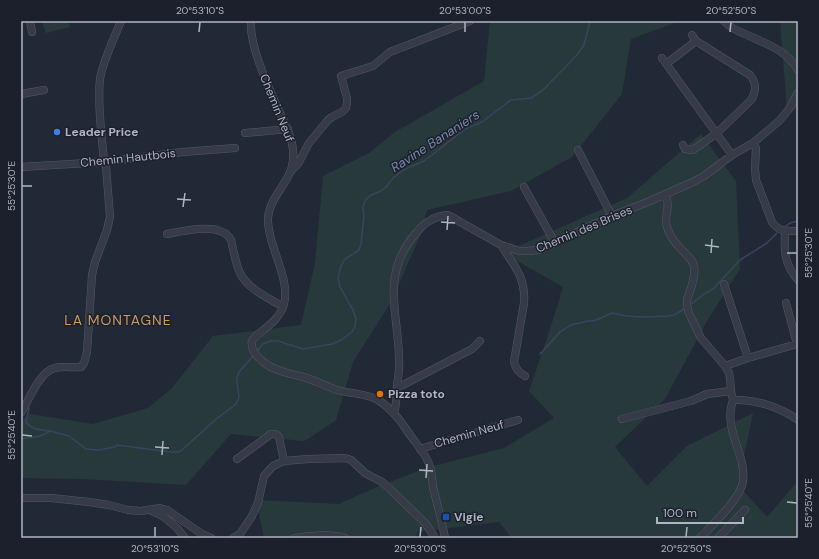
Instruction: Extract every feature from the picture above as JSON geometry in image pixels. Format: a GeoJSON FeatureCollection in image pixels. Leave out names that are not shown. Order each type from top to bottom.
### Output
{"type":"FeatureCollection","features":[{"type":"Feature","properties":{"kind":"street"},"geometry":{"type":"LineString","coordinates":[[30,21],[32,32]]}},
{"type":"Feature","properties":{"kind":"street"},"geometry":{"type":"LineString","coordinates":[[21,413],[45,374],[56,368],[81,367],[86,358],[92,275],[110,217],[106,166],[104,162],[100,106],[100,78],[103,66],[121,21]]}},
{"type":"Feature","properties":{"kind":"street","name":"Chemin Neuf"},"geometry":{"type":"LineString","coordinates":[[251,21],[251,30],[256,54],[288,129],[293,145],[294,155],[290,172],[271,206],[268,217],[269,229],[285,288],[283,307]]}},
{"type":"Feature","properties":{"kind":"street"},"geometry":{"type":"LineString","coordinates":[[290,172],[298,164],[309,143],[328,120],[346,108],[347,98],[341,76],[373,66],[390,52],[470,21]]}},
{"type":"Feature","properties":{"kind":"street"},"geometry":{"type":"LineString","coordinates":[[724,21],[733,29],[776,48],[795,65],[798,70]]}},
{"type":"Feature","properties":{"kind":"street"},"geometry":{"type":"LineString","coordinates":[[683,145],[685,149],[692,150],[717,133],[752,100],[756,87],[750,75],[696,41],[692,35]]}},
{"type":"Feature","properties":{"kind":"street"},"geometry":{"type":"LineString","coordinates":[[696,41],[664,61],[732,155]]}},
{"type":"Feature","properties":{"kind":"street"},"geometry":{"type":"LineString","coordinates":[[21,94],[44,90]]}},
{"type":"Feature","properties":{"kind":"street","name":"Chemin des Brises"},"geometry":{"type":"LineString","coordinates":[[394,413],[400,359],[394,298],[394,280],[401,255],[411,239],[423,225],[431,219],[448,215],[501,245],[519,251],[538,250],[612,216],[694,182],[704,176],[732,155],[753,144],[779,121],[789,109],[798,93]]}},
{"type":"Feature","properties":{"kind":"street"},"geometry":{"type":"LineString","coordinates":[[789,109],[798,110]]}},
{"type":"Feature","properties":{"kind":"street"},"geometry":{"type":"LineString","coordinates":[[245,134],[288,129]]}},
{"type":"Feature","properties":{"kind":"street"},"geometry":{"type":"LineString","coordinates":[[753,144],[756,148],[756,180],[772,222],[776,227],[785,231],[798,231]]}},
{"type":"Feature","properties":{"kind":"street","name":"Chemin Hautbois"},"geometry":{"type":"LineString","coordinates":[[21,167],[104,162],[183,152],[235,148]]}},
{"type":"Feature","properties":{"kind":"street"},"geometry":{"type":"LineString","coordinates":[[578,150],[612,216]]}},
{"type":"Feature","properties":{"kind":"street"},"geometry":{"type":"LineString","coordinates":[[524,187],[555,243]]}},
{"type":"Feature","properties":{"kind":"street"},"geometry":{"type":"LineString","coordinates":[[665,194],[668,202],[666,220],[668,230],[678,246],[691,260],[694,266],[693,279],[687,300],[688,311],[701,338],[725,366],[729,373],[733,400],[730,413],[733,435],[743,468],[743,482],[735,500],[700,538]]}},
{"type":"Feature","properties":{"kind":"street"},"geometry":{"type":"LineString","coordinates":[[167,234],[195,229],[212,229],[228,235],[231,240],[237,266],[247,283],[283,307],[278,317],[255,336],[253,340],[252,349],[262,361],[279,372],[313,380],[337,390],[370,396],[380,401],[394,413],[429,463],[445,538]]}},
{"type":"Feature","properties":{"kind":"street"},"geometry":{"type":"LineString","coordinates":[[785,231],[784,248],[786,259],[792,274],[798,280]]}},
{"type":"Feature","properties":{"kind":"street"},"geometry":{"type":"LineString","coordinates":[[501,245],[522,277],[524,286],[524,303],[514,362],[517,370],[525,376]]}},
{"type":"Feature","properties":{"kind":"street"},"geometry":{"type":"LineString","coordinates":[[724,284],[748,358]]}},
{"type":"Feature","properties":{"kind":"street"},"geometry":{"type":"LineString","coordinates":[[725,366],[798,344],[786,303]]}},
{"type":"Feature","properties":{"kind":"street"},"geometry":{"type":"LineString","coordinates":[[397,387],[472,349],[480,341]]}},
{"type":"Feature","properties":{"kind":"street"},"geometry":{"type":"LineString","coordinates":[[622,418],[691,401],[707,394],[731,391]]}},
{"type":"Feature","properties":{"kind":"street"},"geometry":{"type":"LineString","coordinates":[[733,400],[742,399],[767,405],[792,415],[798,420]]}},
{"type":"Feature","properties":{"kind":"street","name":"Chemin Neuf"},"geometry":{"type":"LineString","coordinates":[[420,449],[518,420]]}},
{"type":"Feature","properties":{"kind":"street"},"geometry":{"type":"LineString","coordinates":[[237,459],[271,434],[275,434],[279,438],[284,462]]}},
{"type":"Feature","properties":{"kind":"street"},"geometry":{"type":"LineString","coordinates":[[233,538],[240,534],[252,516],[258,503],[264,476],[273,466],[284,462],[308,459],[345,458],[351,460],[365,473],[382,482],[389,488],[426,524],[435,538]]}},
{"type":"Feature","properties":{"kind":"street"},"geometry":{"type":"LineString","coordinates":[[21,498],[51,498],[90,502],[140,511],[160,508],[168,510],[202,534],[211,538]]}},
{"type":"Feature","properties":{"kind":"street"},"geometry":{"type":"LineString","coordinates":[[150,509],[163,516],[177,528],[184,538]]}},
{"type":"Feature","properties":{"kind":"street"},"geometry":{"type":"LineString","coordinates":[[718,538],[745,510]]}},
{"type":"Feature","properties":{"kind":"street"},"geometry":{"type":"LineString","coordinates":[[295,538],[318,535],[339,536],[345,538]]}},
{"type":"Feature","properties":{"kind":"shaded area"},"geometry":{"type":"Polygon","coordinates":[[[42,21],[68,21],[70,27],[46,33],[42,21]]]}},
{"type":"Feature","properties":{"kind":"shaded area"},"geometry":{"type":"Polygon","coordinates":[[[490,21],[676,21],[672,24],[631,39],[622,94],[572,157],[511,191],[427,210],[421,234],[391,302],[353,362],[336,420],[303,441],[231,434],[186,485],[83,479],[21,478],[21,420],[30,414],[93,424],[148,408],[172,388],[213,336],[301,325],[315,263],[323,176],[369,153],[395,132],[484,81],[490,21]]]}},
{"type":"Feature","properties":{"kind":"shaded area"},"geometry":{"type":"Polygon","coordinates":[[[780,21],[798,21],[798,109],[787,110],[780,21]]]}},
{"type":"Feature","properties":{"kind":"shaded area"},"geometry":{"type":"Polygon","coordinates":[[[701,134],[736,181],[740,269],[707,321],[665,399],[615,447],[647,486],[687,446],[753,413],[738,485],[767,517],[798,481],[798,538],[512,538],[499,522],[417,532],[416,538],[264,538],[256,500],[339,504],[426,468],[504,448],[554,418],[529,391],[563,287],[503,253],[627,198],[701,134]]]}},
{"type":"Feature","properties":{"kind":"waterway","name":"Ravine Bananiers"},"geometry":{"type":"LineString","coordinates":[[256,352],[263,344],[271,341],[278,341],[303,349],[332,344],[341,340],[352,332],[356,319],[353,310],[340,287],[338,278],[341,266],[345,259],[359,250],[364,216],[363,207],[366,199],[386,187],[393,178],[403,170],[424,161],[465,129],[482,122],[511,100],[531,98],[542,91],[577,55],[584,45],[590,21]]}},
{"type":"Feature","properties":{"kind":"waterway"},"geometry":{"type":"LineString","coordinates":[[786,226],[790,223],[798,221]]}},
{"type":"Feature","properties":{"kind":"waterway"},"geometry":{"type":"LineString","coordinates":[[690,305],[713,289],[740,260],[767,243],[777,233]]}},
{"type":"Feature","properties":{"kind":"waterway"},"geometry":{"type":"LineString","coordinates":[[540,354],[561,331],[571,325],[594,321],[612,313],[643,317],[668,316],[674,315],[686,308]]}},
{"type":"Feature","properties":{"kind":"waterway","name":"Ravine Bananiers"},"geometry":{"type":"LineString","coordinates":[[21,439],[39,436],[50,431],[69,436],[86,449],[99,450],[115,447],[117,445],[178,452],[235,405],[239,396],[237,377],[239,372],[254,355]]}},
{"type":"Feature","properties":{"kind":"waterway"},"geometry":{"type":"LineString","coordinates":[[29,408],[26,422],[28,425],[37,429],[50,431]]}},
{"type":"Feature","properties":{"kind":"place","name":"Leader Price"},"geometry":{"type":"Point","coordinates":[57,132]}},
{"type":"Feature","properties":{"kind":"place","name":"Pizza toto"},"geometry":{"type":"Point","coordinates":[380,394]}},
{"type":"Feature","properties":{"kind":"place","name":"Vigie"},"geometry":{"type":"Point","coordinates":[446,517]}},
{"type":"Feature","properties":{"kind":"district","name":"LA MONTAGNE"},"geometry":{"type":"Point","coordinates":[118,320]}}]}
